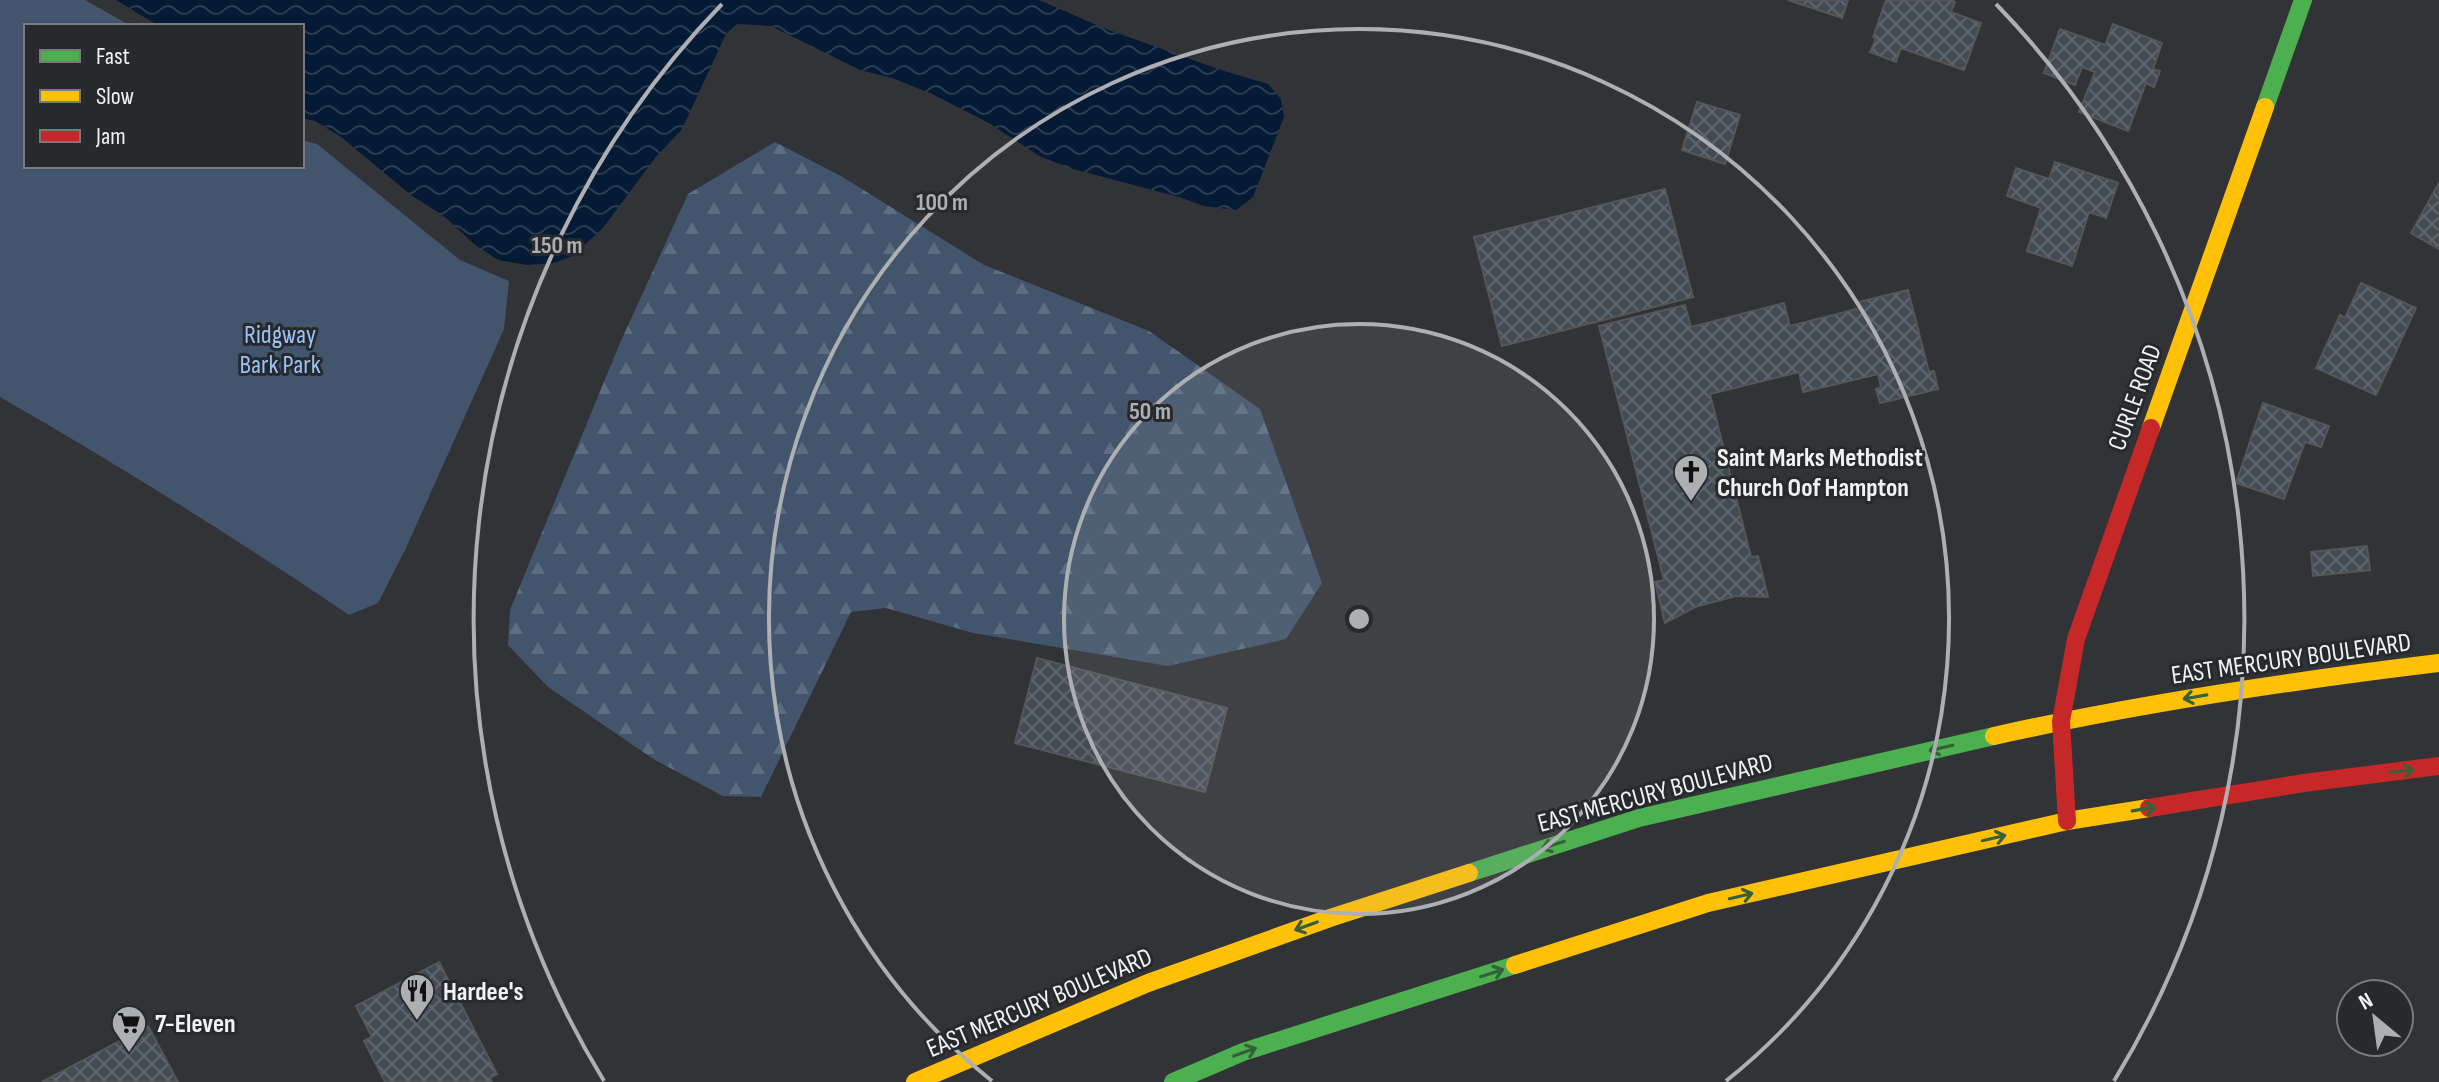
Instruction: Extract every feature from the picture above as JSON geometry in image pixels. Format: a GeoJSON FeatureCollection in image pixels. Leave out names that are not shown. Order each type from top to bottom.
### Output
{"type":"FeatureCollection","features":[{"type":"Feature","properties":{"kind":"main road","name":"CURLE ROAD"},"geometry":{"type":"LineString","coordinates":[[2067,821],[2061,721],[2076,639],[2303,0]]}},
{"type":"Feature","properties":{"kind":"main road","name":"EAST MERCURY BOULEVARD"},"geometry":{"type":"LineString","coordinates":[[915,1082],[1148,983],[1330,918],[1624,822],[2061,721],[2282,682],[2439,663]]}},
{"type":"Feature","properties":{"kind":"main road"},"geometry":{"type":"LineString","coordinates":[[1173,1082],[1243,1052],[1708,903],[2067,821],[2304,783],[2439,766]]}},
{"type":"Feature","properties":{"kind":"green space","name":"Ridgway Bark Park"},"geometry":{"type":"Polygon","coordinates":[[[0,0],[85,0],[127,24],[24,24],[24,168],[304,168],[304,141],[317,144],[460,260],[509,281],[504,329],[406,548],[378,603],[349,615],[176,503],[0,397],[0,0]]]}},
{"type":"Feature","properties":{"kind":"green space"},"geometry":{"type":"Polygon","coordinates":[[[775,142],[841,176],[984,265],[1149,331],[1260,409],[1322,583],[1286,639],[1168,666],[973,633],[886,608],[851,612],[761,797],[723,796],[655,760],[548,687],[508,645],[510,610],[620,343],[688,194],[775,142]]]}},
{"type":"Feature","properties":{"kind":"water"},"geometry":{"type":"Polygon","coordinates":[[[116,0],[1039,0],[1106,29],[1268,84],[1281,99],[1284,117],[1253,197],[1236,210],[1204,206],[1041,157],[987,122],[930,93],[860,70],[771,26],[737,24],[726,34],[682,129],[655,158],[603,228],[572,256],[554,263],[527,265],[498,260],[474,244],[445,217],[411,195],[341,137],[315,121],[304,118],[304,24],[156,24],[116,0]]]}},
{"type":"Feature","properties":{"kind":"building"},"geometry":{"type":"Polygon","coordinates":[[[1788,0],[1848,0],[1842,18],[1788,0]]]}},
{"type":"Feature","properties":{"kind":"building"},"geometry":{"type":"Polygon","coordinates":[[[1886,0],[1950,0],[1955,2],[1951,12],[1981,23],[1964,70],[1901,48],[1896,62],[1870,52],[1886,0]]]}},
{"type":"Feature","properties":{"kind":"building"},"geometry":{"type":"Polygon","coordinates":[[[2113,24],[2162,43],[2153,69],[2160,71],[2154,87],[2146,83],[2128,131],[2079,112],[2095,72],[2082,67],[2075,85],[2044,73],[2060,29],[2105,45],[2113,24]]]}},
{"type":"Feature","properties":{"kind":"building"},"geometry":{"type":"Polygon","coordinates":[[[1697,102],[1740,115],[1725,164],[1682,150],[1697,102]]]}},
{"type":"Feature","properties":{"kind":"building"},"geometry":{"type":"Polygon","coordinates":[[[2055,162],[2118,183],[2106,218],[2089,212],[2072,266],[2027,251],[2041,208],[2007,196],[2016,168],[2049,179],[2055,162]]]}},
{"type":"Feature","properties":{"kind":"building"},"geometry":{"type":"Polygon","coordinates":[[[2439,183],[2439,249],[2411,233],[2439,183]]]}},
{"type":"Feature","properties":{"kind":"building"},"geometry":{"type":"Polygon","coordinates":[[[1665,189],[1693,297],[1502,346],[1474,237],[1665,189]]]}},
{"type":"Feature","properties":{"kind":"building"},"geometry":{"type":"Polygon","coordinates":[[[2361,283],[2416,308],[2376,395],[2316,368],[2340,315],[2345,318],[2361,283]]]}},
{"type":"Feature","properties":{"kind":"building","name":"Saint Marks Methodist Church Oof Hampton"},"geometry":{"type":"Polygon","coordinates":[[[1908,290],[1929,372],[1934,371],[1938,389],[1880,403],[1876,389],[1881,387],[1878,374],[1803,392],[1799,372],[1710,394],[1751,557],[1758,556],[1768,597],[1736,596],[1695,607],[1665,623],[1655,582],[1664,580],[1599,326],[1685,305],[1691,327],[1784,303],[1790,326],[1860,308],[1859,302],[1908,290]]]}},
{"type":"Feature","properties":{"kind":"building"},"geometry":{"type":"Polygon","coordinates":[[[2263,403],[2329,426],[2321,447],[2305,442],[2284,499],[2236,483],[2263,403]]]}},
{"type":"Feature","properties":{"kind":"building"},"geometry":{"type":"Polygon","coordinates":[[[2367,546],[2370,570],[2313,576],[2311,552],[2367,546]]]}},
{"type":"Feature","properties":{"kind":"building"},"geometry":{"type":"Polygon","coordinates":[[[1037,658],[1227,708],[1205,792],[1015,743],[1037,658]]]}},
{"type":"Feature","properties":{"kind":"building","name":"Hardee's"},"geometry":{"type":"Polygon","coordinates":[[[439,962],[497,1074],[490,1078],[492,1082],[385,1082],[364,1041],[372,1037],[356,1006],[439,962]]]}},
{"type":"Feature","properties":{"kind":"building","name":"7-Eleven"},"geometry":{"type":"Polygon","coordinates":[[[148,1026],[178,1082],[42,1082],[148,1026]]]}},
{"type":"Feature","properties":{"kind":"traffic: fast"},"geometry":{"type":"LineString","coordinates":[[2265,107],[2303,0]]}},
{"type":"Feature","properties":{"kind":"traffic: fast"},"geometry":{"type":"LineString","coordinates":[[1469,873],[1639,818],[1994,736]]}},
{"type":"Feature","properties":{"kind":"traffic: fast"},"geometry":{"type":"LineString","coordinates":[[1173,1082],[1243,1052],[1515,965]]}},
{"type":"Feature","properties":{"kind":"traffic: slow"},"geometry":{"type":"LineString","coordinates":[[2151,428],[2265,107]]}},
{"type":"Feature","properties":{"kind":"traffic: slow"},"geometry":{"type":"LineString","coordinates":[[1994,736],[2216,694],[2439,663]]}},
{"type":"Feature","properties":{"kind":"traffic: slow"},"geometry":{"type":"LineString","coordinates":[[1515,965],[1708,903],[2067,821],[2149,808]]}},
{"type":"Feature","properties":{"kind":"traffic: slow"},"geometry":{"type":"LineString","coordinates":[[915,1082],[1148,983],[1330,918],[1469,873]]}},
{"type":"Feature","properties":{"kind":"traffic: jam"},"geometry":{"type":"LineString","coordinates":[[2067,821],[2061,721],[2076,639],[2151,428]]}},
{"type":"Feature","properties":{"kind":"traffic: jam"},"geometry":{"type":"LineString","coordinates":[[2149,808],[2304,783],[2439,766]]}},
{"type":"Feature","properties":{"kind":"place","name":"Saint Marks Methodist Church Oof Hampton"},"geometry":{"type":"Point","coordinates":[1691,503]}},
{"type":"Feature","properties":{"kind":"place","name":"Hardee's"},"geometry":{"type":"Point","coordinates":[417,1022]}},
{"type":"Feature","properties":{"kind":"place","name":"7-Eleven"},"geometry":{"type":"Point","coordinates":[129,1054]}}]}
